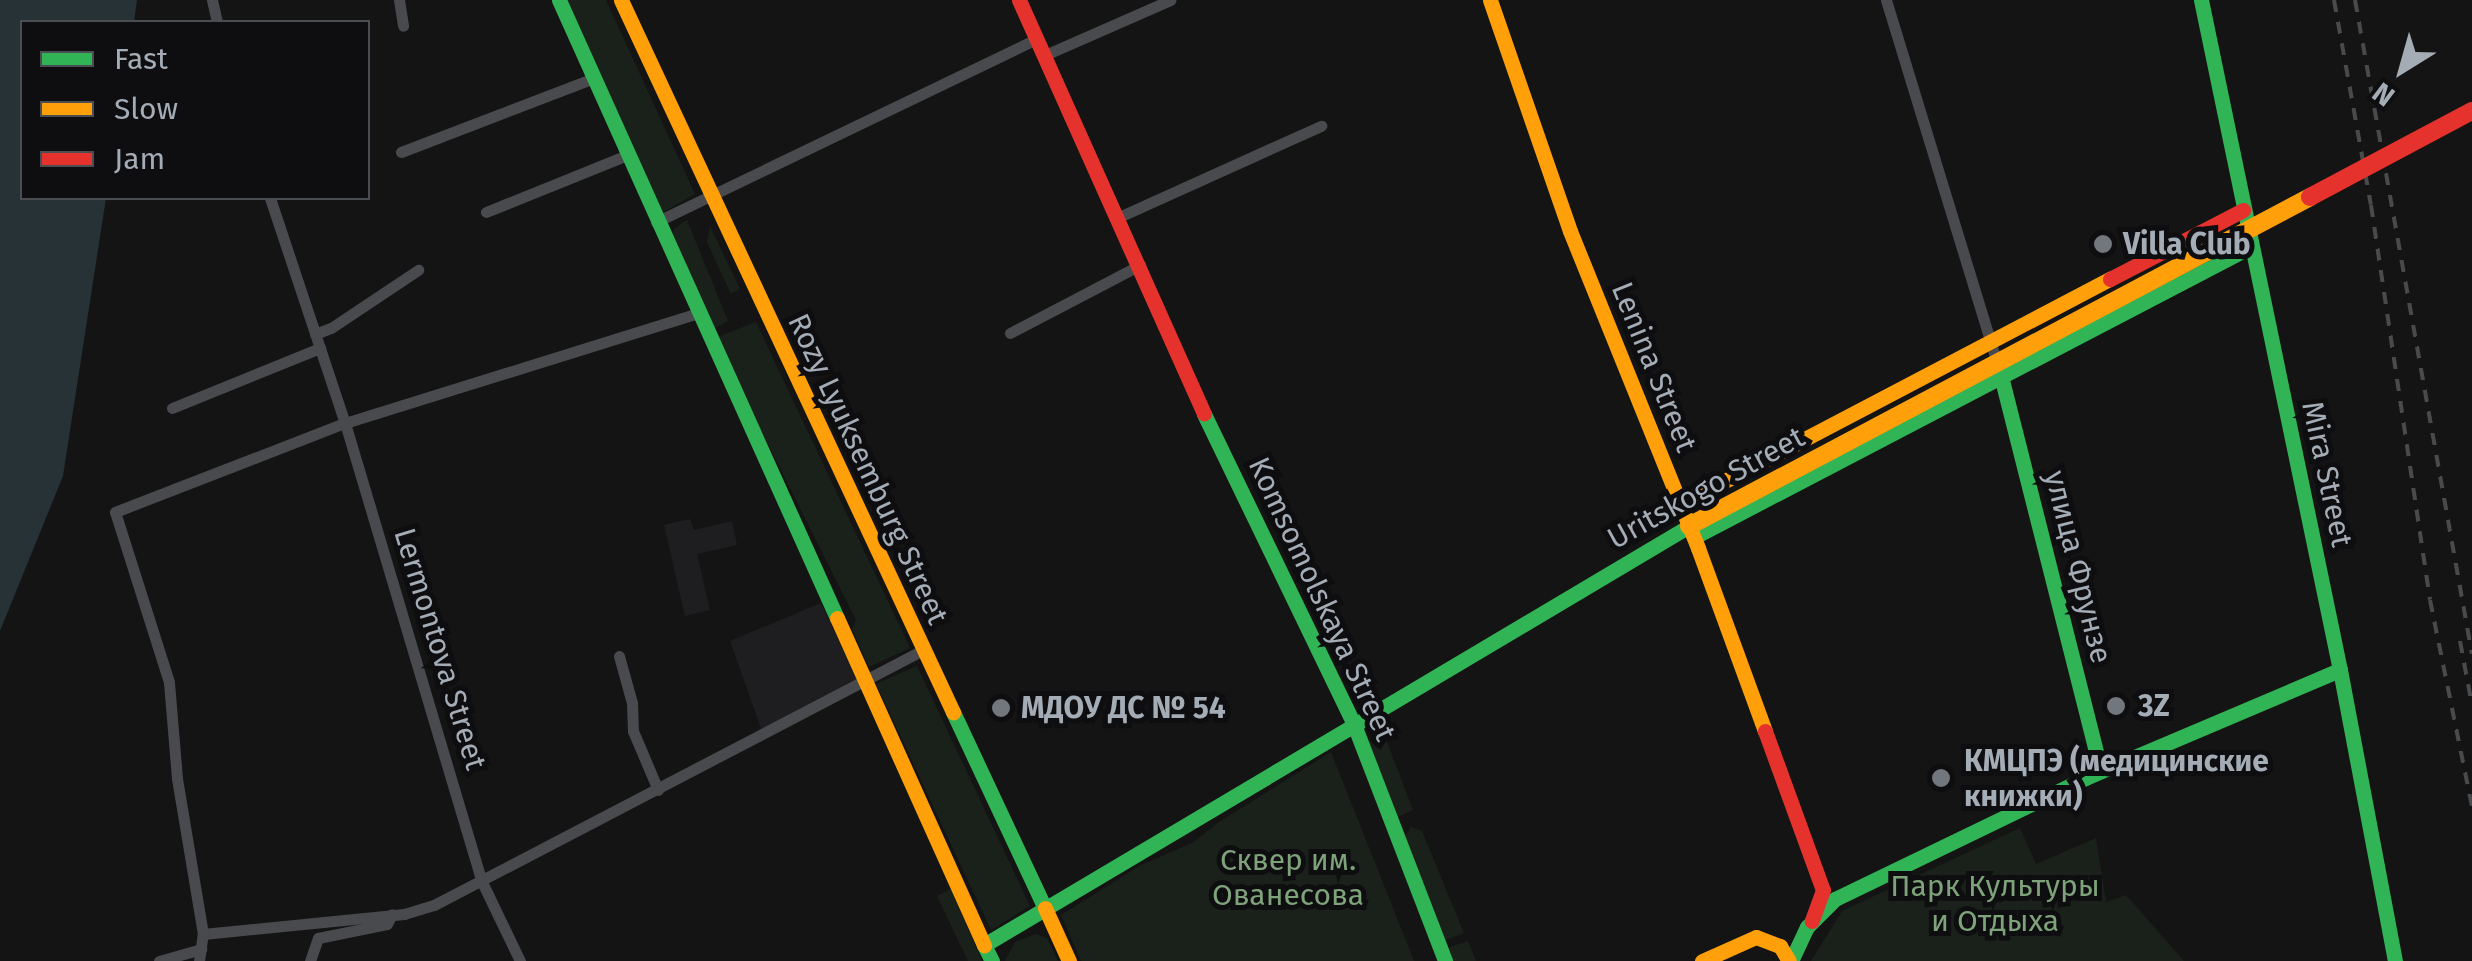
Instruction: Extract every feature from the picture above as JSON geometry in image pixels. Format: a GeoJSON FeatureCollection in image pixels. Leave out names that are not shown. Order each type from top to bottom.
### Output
{"type":"FeatureCollection","features":[{"type":"Feature","properties":{"kind":"main road"},"geometry":{"type":"LineString","coordinates":[[560,0],[656,222],[988,953]]}},
{"type":"Feature","properties":{"kind":"main road","name":"Rozy Lyuksemburg Street"},"geometry":{"type":"LineString","coordinates":[[621,0],[1069,961]]}},
{"type":"Feature","properties":{"kind":"main road","name":"Komsomolskaya Street"},"geometry":{"type":"LineString","coordinates":[[1020,0],[1200,406],[1353,722],[1445,961]]}},
{"type":"Feature","properties":{"kind":"main road","name":"Lenina Street"},"geometry":{"type":"LineString","coordinates":[[1490,0],[1570,231],[1691,531],[1823,890],[1812,921]]}},
{"type":"Feature","properties":{"kind":"main road","name":"Mira Street"},"geometry":{"type":"LineString","coordinates":[[2201,0],[2340,670],[2395,961]]}},
{"type":"Feature","properties":{"kind":"main road","name":"Uritskogo Street"},"geometry":{"type":"LineString","coordinates":[[988,953],[1045,908],[1353,722],[1691,531],[2472,111]]}},
{"type":"Feature","properties":{"kind":"main road","name":"Uritskogo Street"},"geometry":{"type":"LineString","coordinates":[[1679,505],[2243,210]]}},
{"type":"Feature","properties":{"kind":"main road","name":"Uritskogo Street"},"geometry":{"type":"LineString","coordinates":[[1691,531],[2250,246]]}},
{"type":"Feature","properties":{"kind":"main road","name":"улица Фрунзе"},"geometry":{"type":"LineString","coordinates":[[2001,376],[2101,772]]}},
{"type":"Feature","properties":{"kind":"main road"},"geometry":{"type":"LineString","coordinates":[[1702,961],[1756,938],[1773,941],[1790,961],[1812,921],[1835,899],[2101,772],[2340,670]]}},
{"type":"Feature","properties":{"kind":"street"},"geometry":{"type":"LineString","coordinates":[[398,0],[404,26]]}},
{"type":"Feature","properties":{"kind":"street"},"geometry":{"type":"LineString","coordinates":[[656,222],[710,194],[1041,47],[1170,0]]}},
{"type":"Feature","properties":{"kind":"street"},"geometry":{"type":"LineString","coordinates":[[1886,0],[2001,376]]}},
{"type":"Feature","properties":{"kind":"street"},"geometry":{"type":"LineString","coordinates":[[401,152],[594,78]]}},
{"type":"Feature","properties":{"kind":"street"},"geometry":{"type":"LineString","coordinates":[[1119,217],[1321,126]]}},
{"type":"Feature","properties":{"kind":"street"},"geometry":{"type":"LineString","coordinates":[[486,212],[627,155]]}},
{"type":"Feature","properties":{"kind":"street","name":"Lermontova Street"},"geometry":{"type":"LineString","coordinates":[[271,200],[345,423],[482,882],[520,961]]}},
{"type":"Feature","properties":{"kind":"street"},"geometry":{"type":"LineString","coordinates":[[1010,334],[1140,265]]}},
{"type":"Feature","properties":{"kind":"street"},"geometry":{"type":"LineString","coordinates":[[316,334],[332,328],[418,270]]}},
{"type":"Feature","properties":{"kind":"street"},"geometry":{"type":"LineString","coordinates":[[158,961],[200,955],[203,934],[176,778],[168,682],[116,512],[345,423],[698,313]]}},
{"type":"Feature","properties":{"kind":"street"},"geometry":{"type":"LineString","coordinates":[[172,408],[320,348]]}},
{"type":"Feature","properties":{"kind":"street"},"geometry":{"type":"LineString","coordinates":[[203,934],[392,914],[434,905],[922,650]]}},
{"type":"Feature","properties":{"kind":"street"},"geometry":{"type":"LineString","coordinates":[[619,656],[632,704],[634,731],[658,790]]}},
{"type":"Feature","properties":{"kind":"street"},"geometry":{"type":"LineString","coordinates":[[310,961],[318,938],[387,924],[392,914]]}},
{"type":"Feature","properties":{"kind":"shaded area"},"geometry":{"type":"Polygon","coordinates":[[[0,0],[137,0],[134,20],[20,20],[20,200],[106,200],[63,476],[0,631],[0,0]]]}},
{"type":"Feature","properties":{"kind":"shaded area"},"geometry":{"type":"Polygon","coordinates":[[[690,519],[694,530],[732,521],[737,545],[697,554],[710,610],[685,616],[664,525],[690,519]]]}},
{"type":"Feature","properties":{"kind":"shaded area"},"geometry":{"type":"Polygon","coordinates":[[[821,603],[858,682],[763,734],[730,641],[821,603]]]}},
{"type":"Feature","properties":{"kind":"green space"},"geometry":{"type":"Polygon","coordinates":[[[567,0],[606,0],[695,194],[660,214],[567,0]]]}},
{"type":"Feature","properties":{"kind":"green space"},"geometry":{"type":"Polygon","coordinates":[[[687,220],[728,321],[712,330],[670,239],[674,229],[687,220]]]}},
{"type":"Feature","properties":{"kind":"green space"},"geometry":{"type":"Polygon","coordinates":[[[710,226],[740,289],[731,294],[707,242],[710,226]]]}},
{"type":"Feature","properties":{"kind":"green space"},"geometry":{"type":"Polygon","coordinates":[[[756,322],[910,648],[869,667],[852,629],[856,620],[715,338],[756,322]]]}},
{"type":"Feature","properties":{"kind":"green space"},"geometry":{"type":"Polygon","coordinates":[[[917,666],[1030,906],[991,930],[876,684],[917,666]]]}},
{"type":"Feature","properties":{"kind":"green space"},"geometry":{"type":"Polygon","coordinates":[[[1384,734],[1413,810],[1395,818],[1367,744],[1384,734]]]}},
{"type":"Feature","properties":{"kind":"green space","name":"Сквер им. Ованесова"},"geometry":{"type":"Polygon","coordinates":[[[1331,752],[1414,961],[1081,961],[1061,915],[1141,865],[1194,842],[1331,752]]]}},
{"type":"Feature","properties":{"kind":"green space"},"geometry":{"type":"Polygon","coordinates":[[[1411,827],[1422,831],[1464,933],[1443,941],[1404,839],[1411,827]]]}},
{"type":"Feature","properties":{"kind":"green space","name":"Парк Культуры и Отдыха"},"geometry":{"type":"Polygon","coordinates":[[[2020,828],[2036,864],[2096,838],[2106,902],[2126,895],[2184,961],[1811,961],[1842,911],[2020,828]]]}},
{"type":"Feature","properties":{"kind":"green space"},"geometry":{"type":"Polygon","coordinates":[[[951,889],[982,961],[968,961],[937,896],[951,889]]]}},
{"type":"Feature","properties":{"kind":"green space"},"geometry":{"type":"Polygon","coordinates":[[[1036,934],[1047,938],[1058,961],[1005,961],[1015,942],[1036,934]]]}},
{"type":"Feature","properties":{"kind":"green space"},"geometry":{"type":"Polygon","coordinates":[[[1468,941],[1476,961],[1452,961],[1450,947],[1468,941]]]}},
{"type":"Feature","properties":{"kind":"railway"},"geometry":{"type":"LineString","coordinates":[[2334,0],[2371,205],[2430,600],[2472,806]]}},
{"type":"Feature","properties":{"kind":"railway"},"geometry":{"type":"LineString","coordinates":[[2355,0],[2472,654]]}},
{"type":"Feature","properties":{"kind":"railway"},"geometry":{"type":"LineString","coordinates":[[2460,641],[2472,705]]}},
{"type":"Feature","properties":{"kind":"traffic: fast"},"geometry":{"type":"LineString","coordinates":[[559,0],[837,618]]}},
{"type":"Feature","properties":{"kind":"traffic: fast"},"geometry":{"type":"LineString","coordinates":[[2201,0],[2340,670],[2395,961]]}},
{"type":"Feature","properties":{"kind":"traffic: fast"},"geometry":{"type":"LineString","coordinates":[[1694,537],[2250,247]]}},
{"type":"Feature","properties":{"kind":"traffic: fast"},"geometry":{"type":"LineString","coordinates":[[2001,376],[2101,771]]}},
{"type":"Feature","properties":{"kind":"traffic: fast"},"geometry":{"type":"LineString","coordinates":[[1204,414],[1353,722],[1445,961]]}},
{"type":"Feature","properties":{"kind":"traffic: fast"},"geometry":{"type":"LineString","coordinates":[[992,961],[984,945],[1689,526]]}},
{"type":"Feature","properties":{"kind":"traffic: fast"},"geometry":{"type":"LineString","coordinates":[[1791,961],[1807,927],[1835,899],[2085,778],[2340,670]]}},
{"type":"Feature","properties":{"kind":"traffic: fast"},"geometry":{"type":"LineString","coordinates":[[953,712],[1045,908]]}},
{"type":"Feature","properties":{"kind":"traffic: slow"},"geometry":{"type":"LineString","coordinates":[[621,0],[953,712]]}},
{"type":"Feature","properties":{"kind":"traffic: slow"},"geometry":{"type":"LineString","coordinates":[[1490,0],[1570,231],[1698,548],[1765,731]]}},
{"type":"Feature","properties":{"kind":"traffic: slow"},"geometry":{"type":"LineString","coordinates":[[1689,526],[2310,197]]}},
{"type":"Feature","properties":{"kind":"traffic: slow"},"geometry":{"type":"LineString","coordinates":[[1679,505],[2110,279]]}},
{"type":"Feature","properties":{"kind":"traffic: slow"},"geometry":{"type":"LineString","coordinates":[[837,618],[984,945]]}},
{"type":"Feature","properties":{"kind":"traffic: slow"},"geometry":{"type":"LineString","coordinates":[[1045,908],[1069,961]]}},
{"type":"Feature","properties":{"kind":"traffic: slow"},"geometry":{"type":"LineString","coordinates":[[1702,961],[1756,937],[1780,946],[1789,961]]}},
{"type":"Feature","properties":{"kind":"traffic: jam"},"geometry":{"type":"LineString","coordinates":[[1019,0],[1204,414]]}},
{"type":"Feature","properties":{"kind":"traffic: jam"},"geometry":{"type":"LineString","coordinates":[[2310,197],[2472,111]]}},
{"type":"Feature","properties":{"kind":"traffic: jam"},"geometry":{"type":"LineString","coordinates":[[2110,279],[2243,210]]}},
{"type":"Feature","properties":{"kind":"traffic: jam"},"geometry":{"type":"LineString","coordinates":[[1765,731],[1823,890],[1812,921]]}},
{"type":"Feature","properties":{"kind":"place","name":"Villa Club"},"geometry":{"type":"Point","coordinates":[2103,244]}},
{"type":"Feature","properties":{"kind":"place","name":"3Z"},"geometry":{"type":"Point","coordinates":[2116,706]}},
{"type":"Feature","properties":{"kind":"place","name":"МДОУ ДС № 54"},"geometry":{"type":"Point","coordinates":[1001,708]}},
{"type":"Feature","properties":{"kind":"place","name":"КМЦПЭ (медицинские книжки)"},"geometry":{"type":"Point","coordinates":[1941,778]}}]}
